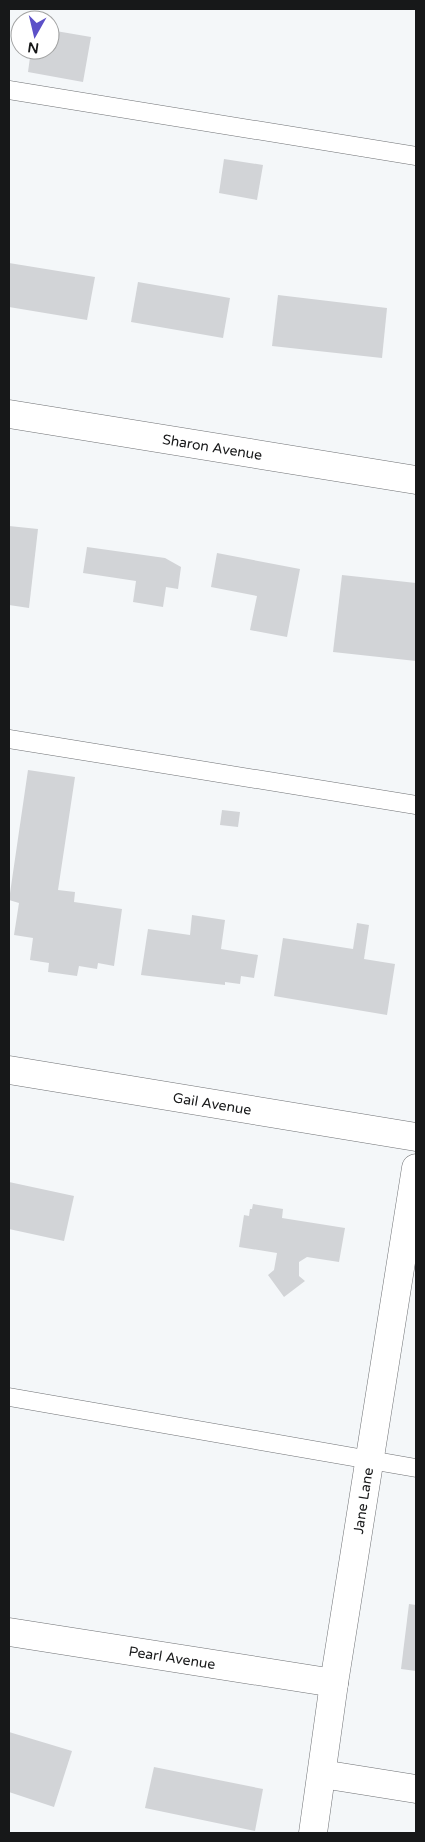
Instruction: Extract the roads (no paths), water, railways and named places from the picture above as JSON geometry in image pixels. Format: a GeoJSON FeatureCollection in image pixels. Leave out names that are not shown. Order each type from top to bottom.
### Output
{"type":"FeatureCollection","features":[{"type":"Feature","properties":{"kind":"street","name":"Sharon Avenue"},"geometry":{"type":"LineString","coordinates":[[9,414],[416,480]]}},
{"type":"Feature","properties":{"kind":"street","name":"Gail Avenue"},"geometry":{"type":"LineString","coordinates":[[9,1070],[416,1136]]}},
{"type":"Feature","properties":{"kind":"street","name":"Jane Lane"},"geometry":{"type":"LineString","coordinates":[[313,1833],[334,1683],[416,1168]]}},
{"type":"Feature","properties":{"kind":"street","name":"Pearl Avenue"},"geometry":{"type":"LineString","coordinates":[[9,1632],[334,1683]]}},
{"type":"Feature","properties":{"kind":"street"},"geometry":{"type":"LineString","coordinates":[[322,1774],[416,1789]]}},
{"type":"Feature","properties":{"kind":"lane"},"geometry":{"type":"LineString","coordinates":[[9,90],[416,156]]}},
{"type":"Feature","properties":{"kind":"lane"},"geometry":{"type":"LineString","coordinates":[[9,739],[416,805]]}},
{"type":"Feature","properties":{"kind":"lane"},"geometry":{"type":"LineString","coordinates":[[9,1397],[416,1468]]}}]}
